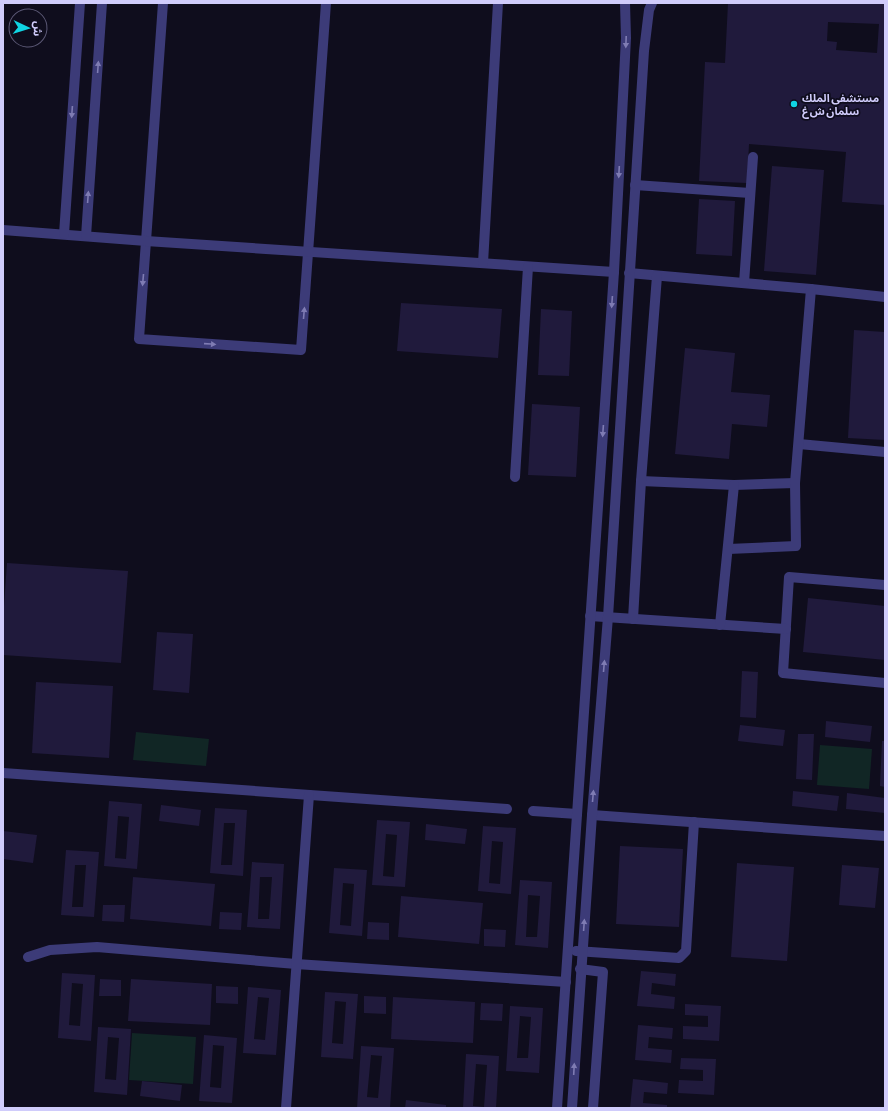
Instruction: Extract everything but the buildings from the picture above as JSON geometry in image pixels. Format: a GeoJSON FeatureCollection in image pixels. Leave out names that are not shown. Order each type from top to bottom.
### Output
{"type":"FeatureCollection","features":[{"type":"Feature","properties":{"kind":"street"},"geometry":{"type":"LineString","coordinates":[[64,234],[80,3]]}},
{"type":"Feature","properties":{"kind":"street"},"geometry":{"type":"LineString","coordinates":[[86,236],[102,3]]}},
{"type":"Feature","properties":{"kind":"street"},"geometry":{"type":"LineString","coordinates":[[163,3],[139,339],[301,350],[326,3]]}},
{"type":"Feature","properties":{"kind":"street"},"geometry":{"type":"LineString","coordinates":[[483,263],[498,3]]}},
{"type":"Feature","properties":{"kind":"street"},"geometry":{"type":"LineString","coordinates":[[557,1108],[614,272],[626,38],[625,3]]}},
{"type":"Feature","properties":{"kind":"street"},"geometry":{"type":"LineString","coordinates":[[572,1108],[580,970],[608,617],[644,51],[649,10],[652,3]]}},
{"type":"Feature","properties":{"kind":"street"},"geometry":{"type":"LineString","coordinates":[[744,283],[753,157]]}},
{"type":"Feature","properties":{"kind":"street"},"geometry":{"type":"LineString","coordinates":[[635,185],[750,193]]}},
{"type":"Feature","properties":{"kind":"street"},"geometry":{"type":"LineString","coordinates":[[3,230],[614,272]]}},
{"type":"Feature","properties":{"kind":"street"},"geometry":{"type":"LineString","coordinates":[[514,477],[528,267]]}},
{"type":"Feature","properties":{"kind":"street"},"geometry":{"type":"LineString","coordinates":[[630,274],[811,289],[885,297]]}},
{"type":"Feature","properties":{"kind":"street"},"geometry":{"type":"LineString","coordinates":[[633,619],[641,481],[657,276]]}},
{"type":"Feature","properties":{"kind":"street"},"geometry":{"type":"LineString","coordinates":[[728,549],[796,546],[796,483],[798,444],[811,289]]}},
{"type":"Feature","properties":{"kind":"street"},"geometry":{"type":"LineString","coordinates":[[798,444],[885,452]]}},
{"type":"Feature","properties":{"kind":"street"},"geometry":{"type":"LineString","coordinates":[[641,481],[734,485],[796,483]]}},
{"type":"Feature","properties":{"kind":"street"},"geometry":{"type":"LineString","coordinates":[[720,625],[734,485]]}},
{"type":"Feature","properties":{"kind":"street"},"geometry":{"type":"LineString","coordinates":[[885,585],[789,577],[783,673],[885,683]]}},
{"type":"Feature","properties":{"kind":"street"},"geometry":{"type":"LineString","coordinates":[[590,616],[786,629]]}},
{"type":"Feature","properties":{"kind":"street"},"geometry":{"type":"LineString","coordinates":[[588,641],[606,643]]}},
{"type":"Feature","properties":{"kind":"street"},"geometry":{"type":"LineString","coordinates":[[3,773],[507,809]]}},
{"type":"Feature","properties":{"kind":"street"},"geometry":{"type":"LineString","coordinates":[[286,1108],[309,795]]}},
{"type":"Feature","properties":{"kind":"street"},"geometry":{"type":"LineString","coordinates":[[533,811],[577,814]]}},
{"type":"Feature","properties":{"kind":"street"},"geometry":{"type":"LineString","coordinates":[[592,815],[885,836]]}},
{"type":"Feature","properties":{"kind":"street"},"geometry":{"type":"LineString","coordinates":[[568,951],[679,958],[686,951],[694,822]]}},
{"type":"Feature","properties":{"kind":"street"},"geometry":{"type":"LineString","coordinates":[[28,957],[50,950],[97,947],[296,964],[566,982]]}},
{"type":"Feature","properties":{"kind":"street"},"geometry":{"type":"LineString","coordinates":[[580,970],[603,972],[593,1108]]}},
{"type":"Feature","properties":{"kind":"green space"},"geometry":{"type":"Polygon","coordinates":[[[136,732],[209,739],[206,766],[133,760],[136,732]]]}},
{"type":"Feature","properties":{"kind":"green space"},"geometry":{"type":"Polygon","coordinates":[[[820,745],[872,749],[869,789],[817,785],[820,745]]]}},
{"type":"Feature","properties":{"kind":"green space"},"geometry":{"type":"Polygon","coordinates":[[[132,1033],[196,1037],[193,1084],[129,1080],[132,1033]]]}},
{"type":"Feature","properties":{"kind":"place","name":"مستشفى الملك سلمان ش غ"},"geometry":{"type":"Point","coordinates":[794,104]}}]}
